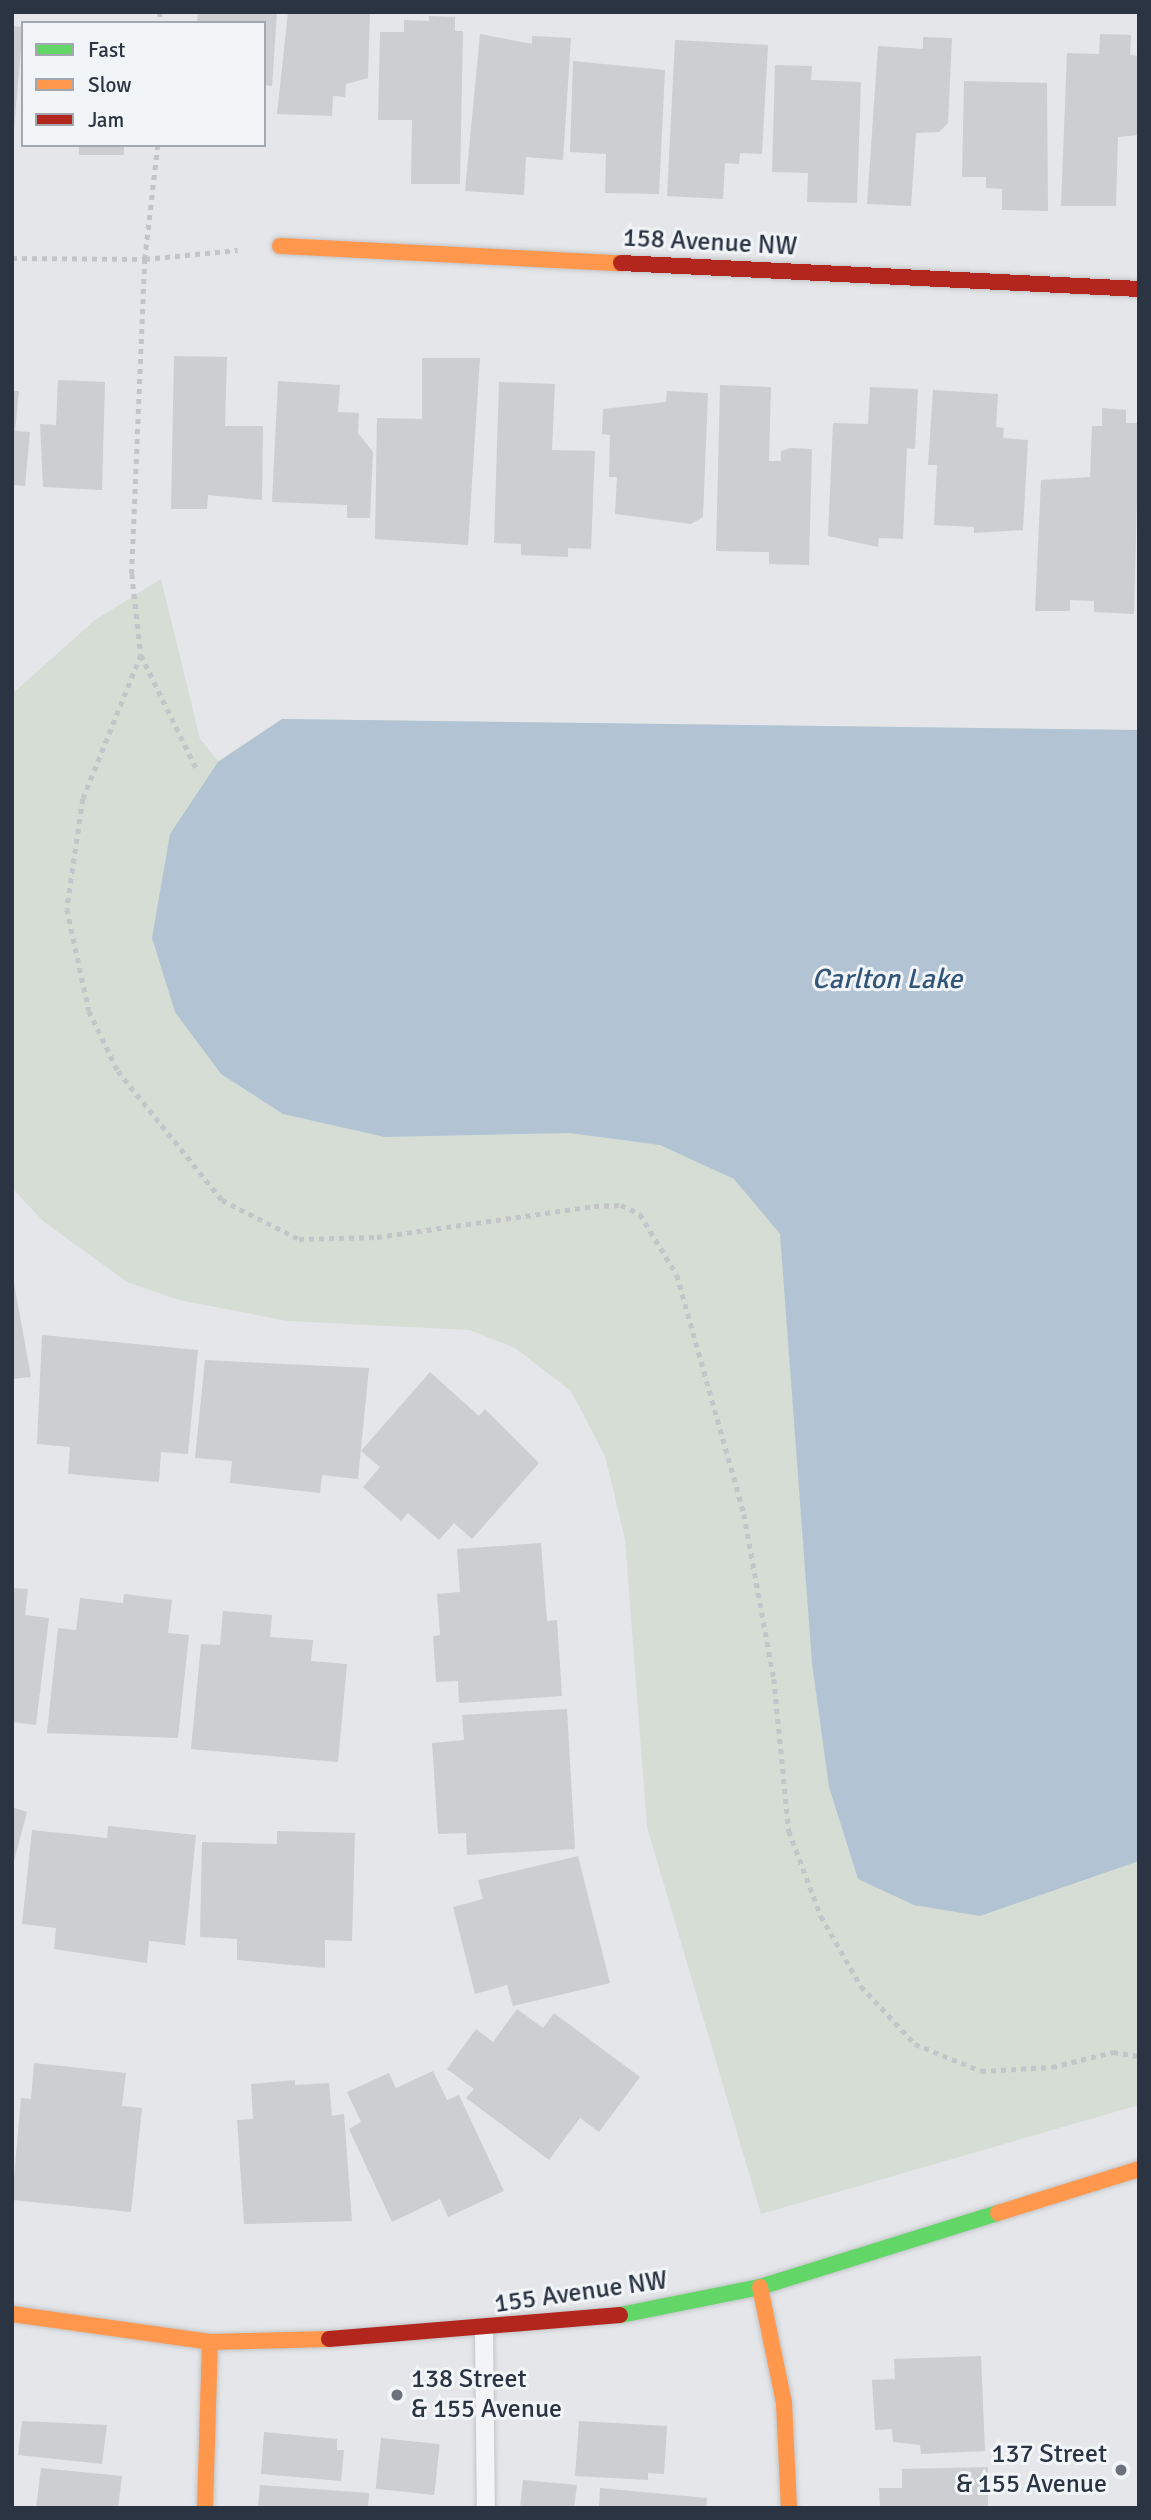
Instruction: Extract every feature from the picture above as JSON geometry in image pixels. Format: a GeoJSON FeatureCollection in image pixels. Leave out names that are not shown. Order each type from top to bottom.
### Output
{"type":"FeatureCollection","features":[{"type":"Feature","properties":{"kind":"street","name":"158 Avenue NW"},"geometry":{"type":"LineString","coordinates":[[279,246],[1139,289]]}},
{"type":"Feature","properties":{"kind":"street","name":"155 Avenue NW"},"geometry":{"type":"LineString","coordinates":[[12,2314],[210,2342],[484,2331],[616,2316],[760,2287],[1139,2169]]}},
{"type":"Feature","properties":{"kind":"street"},"geometry":{"type":"LineString","coordinates":[[760,2287],[783,2403],[789,2508]]}},
{"type":"Feature","properties":{"kind":"street"},"geometry":{"type":"LineString","coordinates":[[205,2508],[210,2342]]}},
{"type":"Feature","properties":{"kind":"lane"},"geometry":{"type":"LineString","coordinates":[[484,2331],[486,2508]]}},
{"type":"Feature","properties":{"kind":"path"},"geometry":{"type":"LineString","coordinates":[[158,147],[145,258],[132,574],[141,655],[198,772]]}},
{"type":"Feature","properties":{"kind":"path"},"geometry":{"type":"LineString","coordinates":[[12,258],[145,258],[279,246]]}},
{"type":"Feature","properties":{"kind":"path"},"geometry":{"type":"LineString","coordinates":[[141,655],[83,799],[67,909],[89,1012],[118,1072],[222,1200],[299,1239],[377,1237],[594,1206],[621,1205],[640,1214],[677,1275],[744,1514],[774,1679],[789,1831],[821,1916],[861,1986],[915,2044],[981,2071],[1052,2067],[1114,2052],[1139,2056]]}},
{"type":"Feature","properties":{"kind":"shaded area"},"geometry":{"type":"Polygon","coordinates":[[[161,579],[200,739],[218,761],[282,719],[1139,730],[1139,2105],[761,2214],[647,1827],[625,1539],[605,1456],[571,1391],[515,1348],[470,1330],[288,1321],[179,1300],[127,1282],[43,1221],[12,1188],[12,694],[95,620],[161,579]]]}},
{"type":"Feature","properties":{"kind":"water","name":"Carlton Lake"},"geometry":{"type":"Polygon","coordinates":[[[282,719],[1139,730],[1139,1861],[980,1916],[914,1905],[858,1879],[829,1787],[812,1663],[780,1234],[734,1179],[660,1145],[569,1133],[385,1137],[283,1114],[221,1074],[175,1012],[152,938],[170,834],[218,762],[282,719]]]}},
{"type":"Feature","properties":{"kind":"building"},"geometry":{"type":"Polygon","coordinates":[[[198,12],[277,12],[272,86],[266,85],[266,21],[197,21],[198,12]]]}},
{"type":"Feature","properties":{"kind":"building"},"geometry":{"type":"Polygon","coordinates":[[[288,12],[370,12],[368,78],[346,84],[345,97],[333,96],[332,116],[277,114],[288,12]]]}},
{"type":"Feature","properties":{"kind":"building"},"geometry":{"type":"Polygon","coordinates":[[[429,16],[455,17],[455,31],[463,31],[460,184],[411,184],[412,120],[378,120],[380,32],[404,32],[404,20],[429,21],[429,16]]]}},
{"type":"Feature","properties":{"kind":"building"},"geometry":{"type":"Polygon","coordinates":[[[12,26],[21,27],[12,131],[12,26]]]}},
{"type":"Feature","properties":{"kind":"building"},"geometry":{"type":"Polygon","coordinates":[[[480,34],[532,44],[532,36],[571,38],[563,160],[526,157],[524,195],[465,191],[480,34]]]}},
{"type":"Feature","properties":{"kind":"building"},"geometry":{"type":"Polygon","coordinates":[[[1100,34],[1131,35],[1130,55],[1139,56],[1139,135],[1118,137],[1116,206],[1061,206],[1067,53],[1099,54],[1100,34]]]}},
{"type":"Feature","properties":{"kind":"building"},"geometry":{"type":"Polygon","coordinates":[[[923,37],[952,38],[948,123],[939,132],[916,133],[911,206],[867,204],[878,46],[923,49],[923,37]]]}},
{"type":"Feature","properties":{"kind":"building"},"geometry":{"type":"Polygon","coordinates":[[[675,40],[768,45],[762,154],[740,153],[739,164],[725,163],[723,199],[667,196],[675,40]]]}},
{"type":"Feature","properties":{"kind":"building"},"geometry":{"type":"Polygon","coordinates":[[[573,61],[665,70],[659,194],[605,193],[606,154],[570,152],[573,61]]]}},
{"type":"Feature","properties":{"kind":"building"},"geometry":{"type":"Polygon","coordinates":[[[775,65],[812,66],[811,80],[861,82],[857,203],[807,202],[808,173],[772,172],[775,65]]]}},
{"type":"Feature","properties":{"kind":"building"},"geometry":{"type":"Polygon","coordinates":[[[964,81],[1047,83],[1048,211],[1002,210],[1002,189],[986,188],[986,177],[962,177],[964,81]]]}},
{"type":"Feature","properties":{"kind":"building"},"geometry":{"type":"Polygon","coordinates":[[[79,147],[124,147],[124,155],[79,155],[79,147]]]}},
{"type":"Feature","properties":{"kind":"building"},"geometry":{"type":"Polygon","coordinates":[[[174,356],[227,357],[225,426],[263,426],[262,500],[208,495],[207,509],[171,509],[174,356]]]}},
{"type":"Feature","properties":{"kind":"building"},"geometry":{"type":"Polygon","coordinates":[[[422,358],[480,358],[468,545],[375,539],[377,418],[422,419],[422,358]]]}},
{"type":"Feature","properties":{"kind":"building"},"geometry":{"type":"Polygon","coordinates":[[[58,380],[105,382],[102,490],[43,487],[40,424],[56,425],[58,380]]]}},
{"type":"Feature","properties":{"kind":"building"},"geometry":{"type":"Polygon","coordinates":[[[278,381],[340,385],[338,412],[359,413],[358,433],[373,452],[370,518],[347,518],[347,505],[272,502],[278,381]]]}},
{"type":"Feature","properties":{"kind":"building"},"geometry":{"type":"Polygon","coordinates":[[[499,382],[555,384],[552,450],[595,451],[591,549],[568,548],[568,557],[521,555],[521,544],[494,543],[499,382]]]}},
{"type":"Feature","properties":{"kind":"building"},"geometry":{"type":"Polygon","coordinates":[[[720,385],[771,387],[769,461],[781,461],[781,451],[790,448],[812,449],[809,565],[769,564],[769,552],[716,551],[720,385]]]}},
{"type":"Feature","properties":{"kind":"building"},"geometry":{"type":"Polygon","coordinates":[[[870,387],[918,389],[915,449],[907,448],[903,539],[879,538],[878,547],[828,536],[833,423],[868,424],[870,387]]]}},
{"type":"Feature","properties":{"kind":"building"},"geometry":{"type":"Polygon","coordinates":[[[933,390],[998,394],[996,427],[1004,428],[1003,438],[1028,440],[1023,530],[974,533],[974,527],[934,525],[937,465],[928,465],[933,390]]]}},
{"type":"Feature","properties":{"kind":"building"},"geometry":{"type":"Polygon","coordinates":[[[12,391],[19,391],[15,431],[30,432],[25,486],[12,485],[12,391]]]}},
{"type":"Feature","properties":{"kind":"building"},"geometry":{"type":"Polygon","coordinates":[[[667,391],[708,393],[703,517],[691,524],[615,514],[617,477],[609,477],[610,435],[602,434],[603,409],[666,402],[667,391]]]}},
{"type":"Feature","properties":{"kind":"building"},"geometry":{"type":"Polygon","coordinates":[[[1102,408],[1126,410],[1126,423],[1139,423],[1134,614],[1094,612],[1094,601],[1070,600],[1070,611],[1035,611],[1041,480],[1090,477],[1092,426],[1102,426],[1102,408]]]}},
{"type":"Feature","properties":{"kind":"building"},"geometry":{"type":"Polygon","coordinates":[[[12,1272],[31,1377],[12,1379],[12,1272]]]}},
{"type":"Feature","properties":{"kind":"building"},"geometry":{"type":"Polygon","coordinates":[[[42,1335],[198,1350],[188,1454],[161,1452],[159,1482],[68,1474],[70,1447],[37,1444],[42,1335]]]}},
{"type":"Feature","properties":{"kind":"building"},"geometry":{"type":"Polygon","coordinates":[[[205,1360],[369,1368],[358,1479],[322,1475],[320,1493],[230,1483],[232,1461],[195,1458],[205,1360]]]}},
{"type":"Feature","properties":{"kind":"building"},"geometry":{"type":"Polygon","coordinates":[[[430,1372],[479,1416],[485,1409],[539,1463],[472,1539],[454,1523],[439,1540],[408,1513],[401,1521],[363,1487],[380,1467],[361,1451],[430,1372]]]}},
{"type":"Feature","properties":{"kind":"building"},"geometry":{"type":"Polygon","coordinates":[[[541,1543],[547,1621],[557,1620],[562,1696],[459,1703],[458,1681],[436,1682],[433,1636],[440,1635],[437,1594],[460,1592],[457,1549],[541,1543]]]}},
{"type":"Feature","properties":{"kind":"building"},"geometry":{"type":"Polygon","coordinates":[[[12,1588],[28,1589],[25,1615],[49,1618],[36,1725],[12,1722],[12,1588]]]}},
{"type":"Feature","properties":{"kind":"building"},"geometry":{"type":"Polygon","coordinates":[[[124,1594],[172,1600],[168,1633],[189,1635],[178,1738],[47,1733],[58,1628],[76,1630],[80,1598],[123,1603],[124,1594]]]}},
{"type":"Feature","properties":{"kind":"building"},"geometry":{"type":"Polygon","coordinates":[[[223,1611],[272,1615],[270,1637],[313,1640],[311,1661],[347,1664],[338,1762],[191,1749],[201,1644],[220,1645],[223,1611]]]}},
{"type":"Feature","properties":{"kind":"building"},"geometry":{"type":"Polygon","coordinates":[[[567,1709],[575,1849],[467,1855],[466,1833],[438,1834],[432,1743],[464,1740],[462,1715],[567,1709]]]}},
{"type":"Feature","properties":{"kind":"building"},"geometry":{"type":"Polygon","coordinates":[[[12,1807],[27,1812],[13,1865],[12,1865],[12,1807]]]}},
{"type":"Feature","properties":{"kind":"building"},"geometry":{"type":"Polygon","coordinates":[[[108,1826],[196,1835],[185,1945],[149,1941],[147,1963],[54,1949],[56,1928],[22,1924],[32,1830],[107,1838],[108,1826]]]}},
{"type":"Feature","properties":{"kind":"building"},"geometry":{"type":"Polygon","coordinates":[[[277,1831],[355,1833],[352,1941],[325,1940],[325,1968],[237,1960],[237,1939],[200,1937],[202,1842],[277,1844],[277,1831]]]}},
{"type":"Feature","properties":{"kind":"building"},"geometry":{"type":"Polygon","coordinates":[[[578,1856],[610,1983],[513,2006],[507,1985],[475,1994],[453,1907],[483,1899],[478,1880],[578,1856]]]}},
{"type":"Feature","properties":{"kind":"building"},"geometry":{"type":"Polygon","coordinates":[[[517,2009],[543,2028],[554,2013],[640,2077],[599,2132],[580,2118],[549,2160],[466,2098],[474,2089],[447,2069],[476,2029],[493,2042],[517,2009]]]}},
{"type":"Feature","properties":{"kind":"building"},"geometry":{"type":"Polygon","coordinates":[[[34,2063],[126,2073],[122,2106],[142,2108],[131,2212],[12,2200],[21,2098],[31,2099],[34,2063]]]}},
{"type":"Feature","properties":{"kind":"building"},"geometry":{"type":"Polygon","coordinates":[[[433,2071],[447,2100],[459,2095],[504,2191],[448,2217],[440,2199],[392,2222],[349,2129],[361,2122],[347,2092],[389,2073],[396,2088],[433,2071]]]}},
{"type":"Feature","properties":{"kind":"building"},"geometry":{"type":"Polygon","coordinates":[[[295,2080],[295,2085],[329,2083],[332,2116],[344,2114],[352,2221],[244,2224],[237,2120],[253,2119],[251,2084],[295,2080]]]}},
{"type":"Feature","properties":{"kind":"building"},"geometry":{"type":"Polygon","coordinates":[[[981,2356],[985,2451],[921,2454],[920,2445],[893,2442],[892,2429],[875,2430],[872,2380],[895,2379],[894,2359],[981,2356]]]}},
{"type":"Feature","properties":{"kind":"building"},"geometry":{"type":"Polygon","coordinates":[[[22,2421],[107,2425],[102,2464],[18,2455],[22,2421]]]}},
{"type":"Feature","properties":{"kind":"building"},"geometry":{"type":"Polygon","coordinates":[[[579,2421],[667,2426],[664,2474],[648,2473],[648,2480],[575,2476],[579,2421]]]}},
{"type":"Feature","properties":{"kind":"building"},"geometry":{"type":"Polygon","coordinates":[[[264,2432],[337,2439],[337,2450],[344,2450],[341,2481],[261,2474],[264,2432]]]}},
{"type":"Feature","properties":{"kind":"building"},"geometry":{"type":"Polygon","coordinates":[[[381,2438],[440,2444],[434,2495],[376,2489],[381,2438]]]}},
{"type":"Feature","properties":{"kind":"building"},"geometry":{"type":"Polygon","coordinates":[[[988,2467],[988,2508],[880,2508],[879,2488],[902,2488],[902,2469],[988,2467]]]}},
{"type":"Feature","properties":{"kind":"building"},"geometry":{"type":"Polygon","coordinates":[[[41,2468],[122,2476],[118,2508],[36,2508],[41,2468]]]}},
{"type":"Feature","properties":{"kind":"building"},"geometry":{"type":"Polygon","coordinates":[[[523,2480],[577,2485],[574,2508],[520,2508],[523,2480]]]}},
{"type":"Feature","properties":{"kind":"building"},"geometry":{"type":"Polygon","coordinates":[[[260,2485],[369,2493],[368,2508],[258,2508],[260,2485]]]}},
{"type":"Feature","properties":{"kind":"building"},"geometry":{"type":"Polygon","coordinates":[[[600,2488],[707,2498],[706,2508],[599,2508],[600,2488]]]}},
{"type":"Feature","properties":{"kind":"traffic: fast"},"geometry":{"type":"LineString","coordinates":[[620,2315],[760,2287],[998,2213]]}},
{"type":"Feature","properties":{"kind":"traffic: slow"},"geometry":{"type":"LineString","coordinates":[[280,246],[621,263]]}},
{"type":"Feature","properties":{"kind":"traffic: slow"},"geometry":{"type":"LineString","coordinates":[[998,2213],[1139,2169]]}},
{"type":"Feature","properties":{"kind":"traffic: slow"},"geometry":{"type":"LineString","coordinates":[[760,2287],[784,2403],[789,2508]]}},
{"type":"Feature","properties":{"kind":"traffic: slow"},"geometry":{"type":"LineString","coordinates":[[12,2314],[210,2342],[329,2339]]}},
{"type":"Feature","properties":{"kind":"traffic: slow"},"geometry":{"type":"LineString","coordinates":[[205,2508],[210,2342]]}},
{"type":"Feature","properties":{"kind":"traffic: jam"},"geometry":{"type":"LineString","coordinates":[[621,263],[1139,289]]}},
{"type":"Feature","properties":{"kind":"traffic: jam"},"geometry":{"type":"LineString","coordinates":[[329,2339],[620,2315]]}},
{"type":"Feature","properties":{"kind":"place","name":"138 Street & 155 Avenue"},"geometry":{"type":"Point","coordinates":[397,2395]}},
{"type":"Feature","properties":{"kind":"place","name":"137 Street & 155 Avenue"},"geometry":{"type":"Point","coordinates":[1121,2470]}}]}
